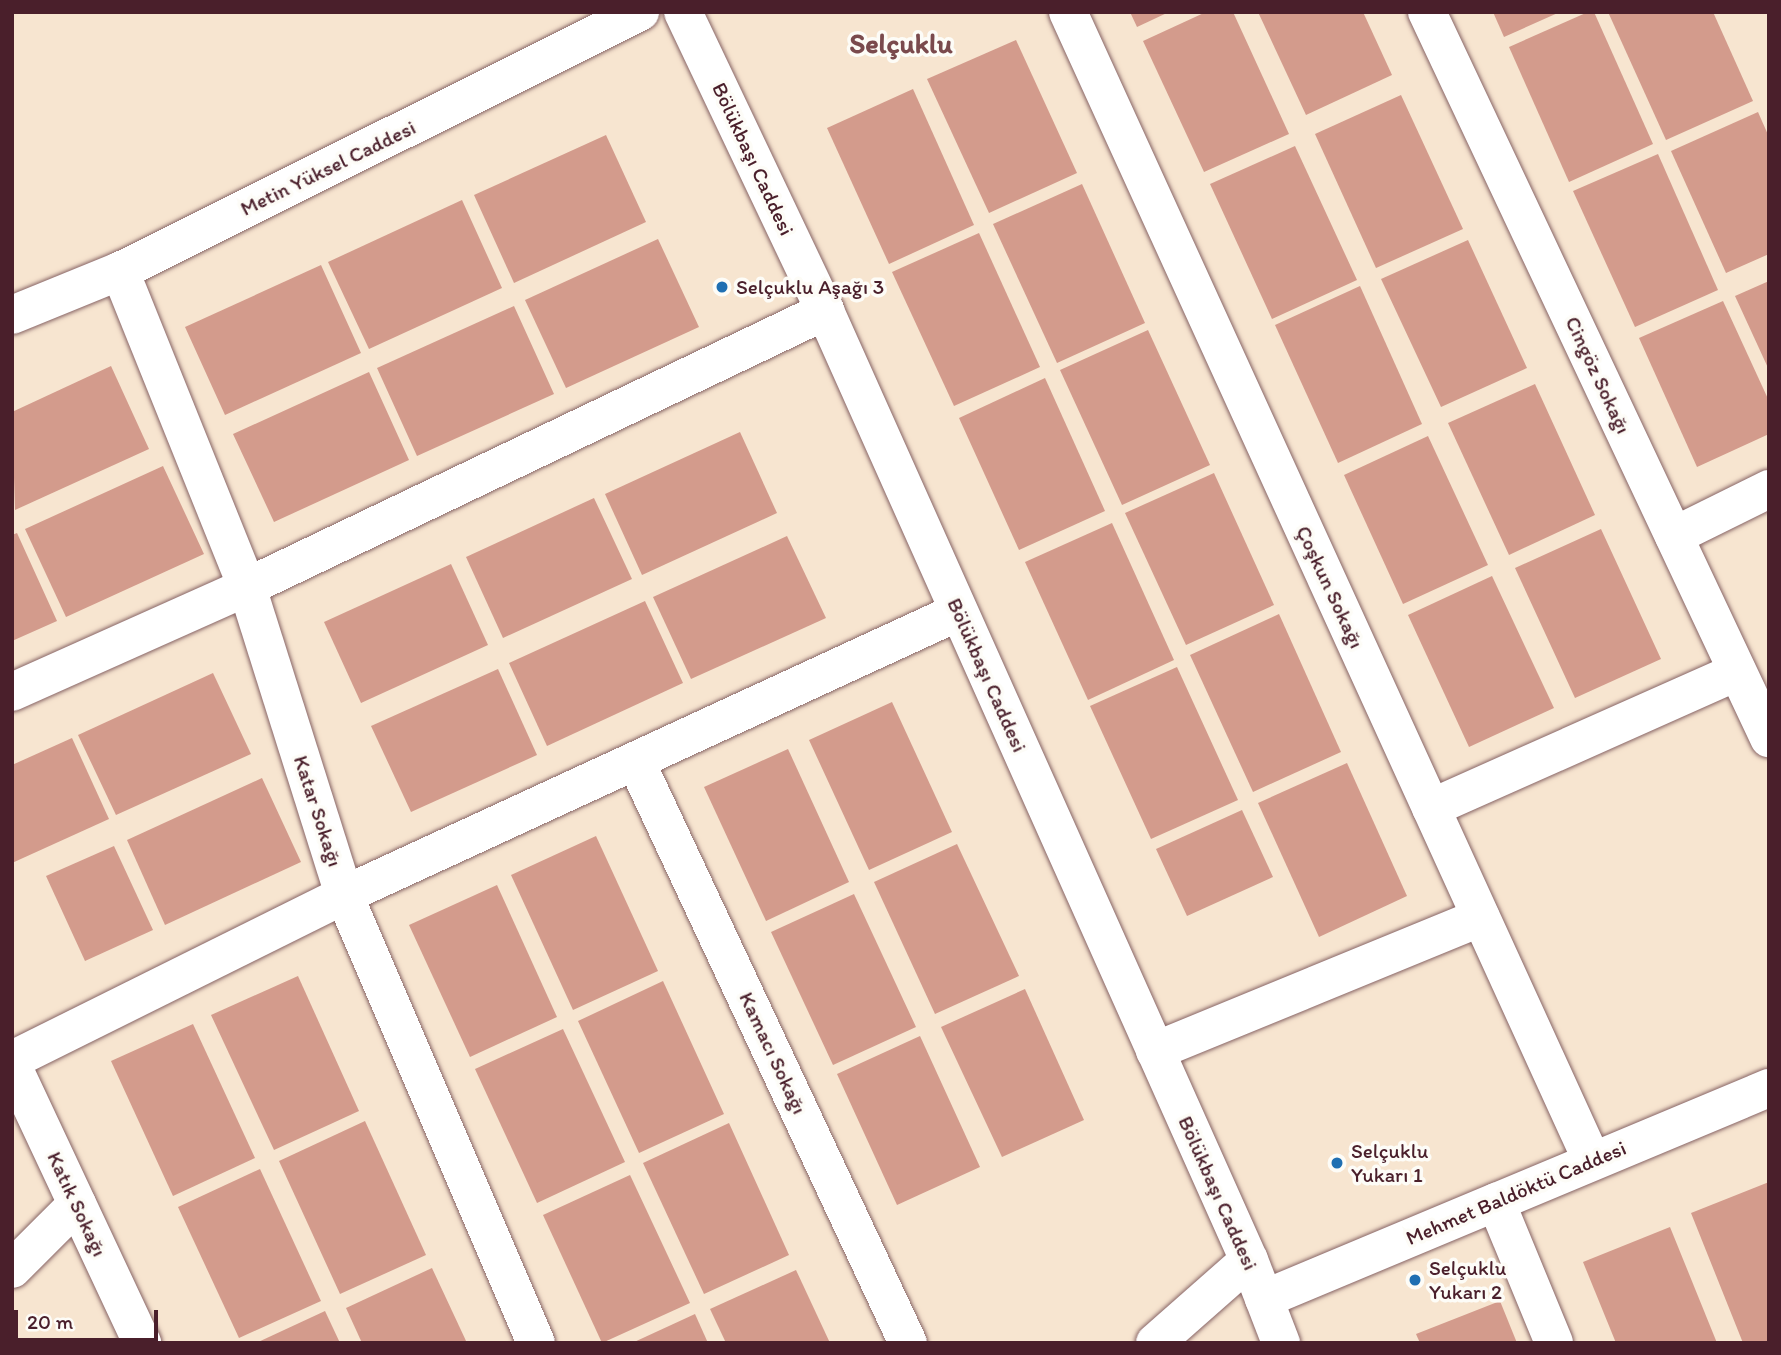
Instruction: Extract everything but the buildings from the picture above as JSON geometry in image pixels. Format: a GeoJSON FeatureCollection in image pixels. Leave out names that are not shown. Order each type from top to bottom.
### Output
{"type":"FeatureCollection","features":[{"type":"Feature","properties":{"kind":"street","name":"Metin Yüksel Caddesi"},"geometry":{"type":"LineString","coordinates":[[12,314],[120,271],[640,12]]}},
{"type":"Feature","properties":{"kind":"street","name":"Bölükbaşı Caddesi"},"geometry":{"type":"LineString","coordinates":[[683,12],[825,311],[1249,1260],[1281,1343]]}},
{"type":"Feature","properties":{"kind":"street","name":"Çoşkun Sokağı"},"geometry":{"type":"LineString","coordinates":[[1068,12],[1592,1161]]}},
{"type":"Feature","properties":{"kind":"street","name":"Cingöz Sokağı"},"geometry":{"type":"LineString","coordinates":[[1427,12],[1768,733]]}},
{"type":"Feature","properties":{"kind":"street","name":"Katar Sokağı"},"geometry":{"type":"LineString","coordinates":[[120,271],[247,587],[344,895],[536,1343]]}},
{"type":"Feature","properties":{"kind":"street"},"geometry":{"type":"LineString","coordinates":[[12,692],[247,587],[825,311]]}},
{"type":"Feature","properties":{"kind":"street"},"geometry":{"type":"LineString","coordinates":[[1674,536],[1769,489]]}},
{"type":"Feature","properties":{"kind":"street"},"geometry":{"type":"LineString","coordinates":[[12,1060],[344,895],[637,764],[958,612]]}},
{"type":"Feature","properties":{"kind":"street"},"geometry":{"type":"LineString","coordinates":[[1431,808],[1737,672]]}},
{"type":"Feature","properties":{"kind":"street","name":"Kamacı Sokağı"},"geometry":{"type":"LineString","coordinates":[[637,764],[908,1343]]}},
{"type":"Feature","properties":{"kind":"street"},"geometry":{"type":"LineString","coordinates":[[1155,1051],[1481,917]]}},
{"type":"Feature","properties":{"kind":"street","name":"Katık Sokağı"},"geometry":{"type":"LineString","coordinates":[[12,1065],[142,1343]]}},
{"type":"Feature","properties":{"kind":"street","name":"Mehmet Baldöktü Caddesi"},"geometry":{"type":"LineString","coordinates":[[1264,1299],[1769,1087]]}},
{"type":"Feature","properties":{"kind":"street"},"geometry":{"type":"LineString","coordinates":[[1496,1202],[1554,1343]]}},
{"type":"Feature","properties":{"kind":"street"},"geometry":{"type":"LineString","coordinates":[[12,1269],[77,1204]]}},
{"type":"Feature","properties":{"kind":"street"},"geometry":{"type":"LineString","coordinates":[[1156,1343],[1249,1260]]}},
{"type":"Feature","properties":{"kind":"place","name":"Selçuklu Aşağı 3"},"geometry":{"type":"Point","coordinates":[722,287]}},
{"type":"Feature","properties":{"kind":"place","name":"Selçuklu Yukarı 1"},"geometry":{"type":"Point","coordinates":[1337,1163]}},
{"type":"Feature","properties":{"kind":"place","name":"Selçuklu Yukarı 2"},"geometry":{"type":"Point","coordinates":[1415,1280]}},
{"type":"Feature","properties":{"kind":"district","name":"Selçuklu"},"geometry":{"type":"Point","coordinates":[901,43]}}]}
